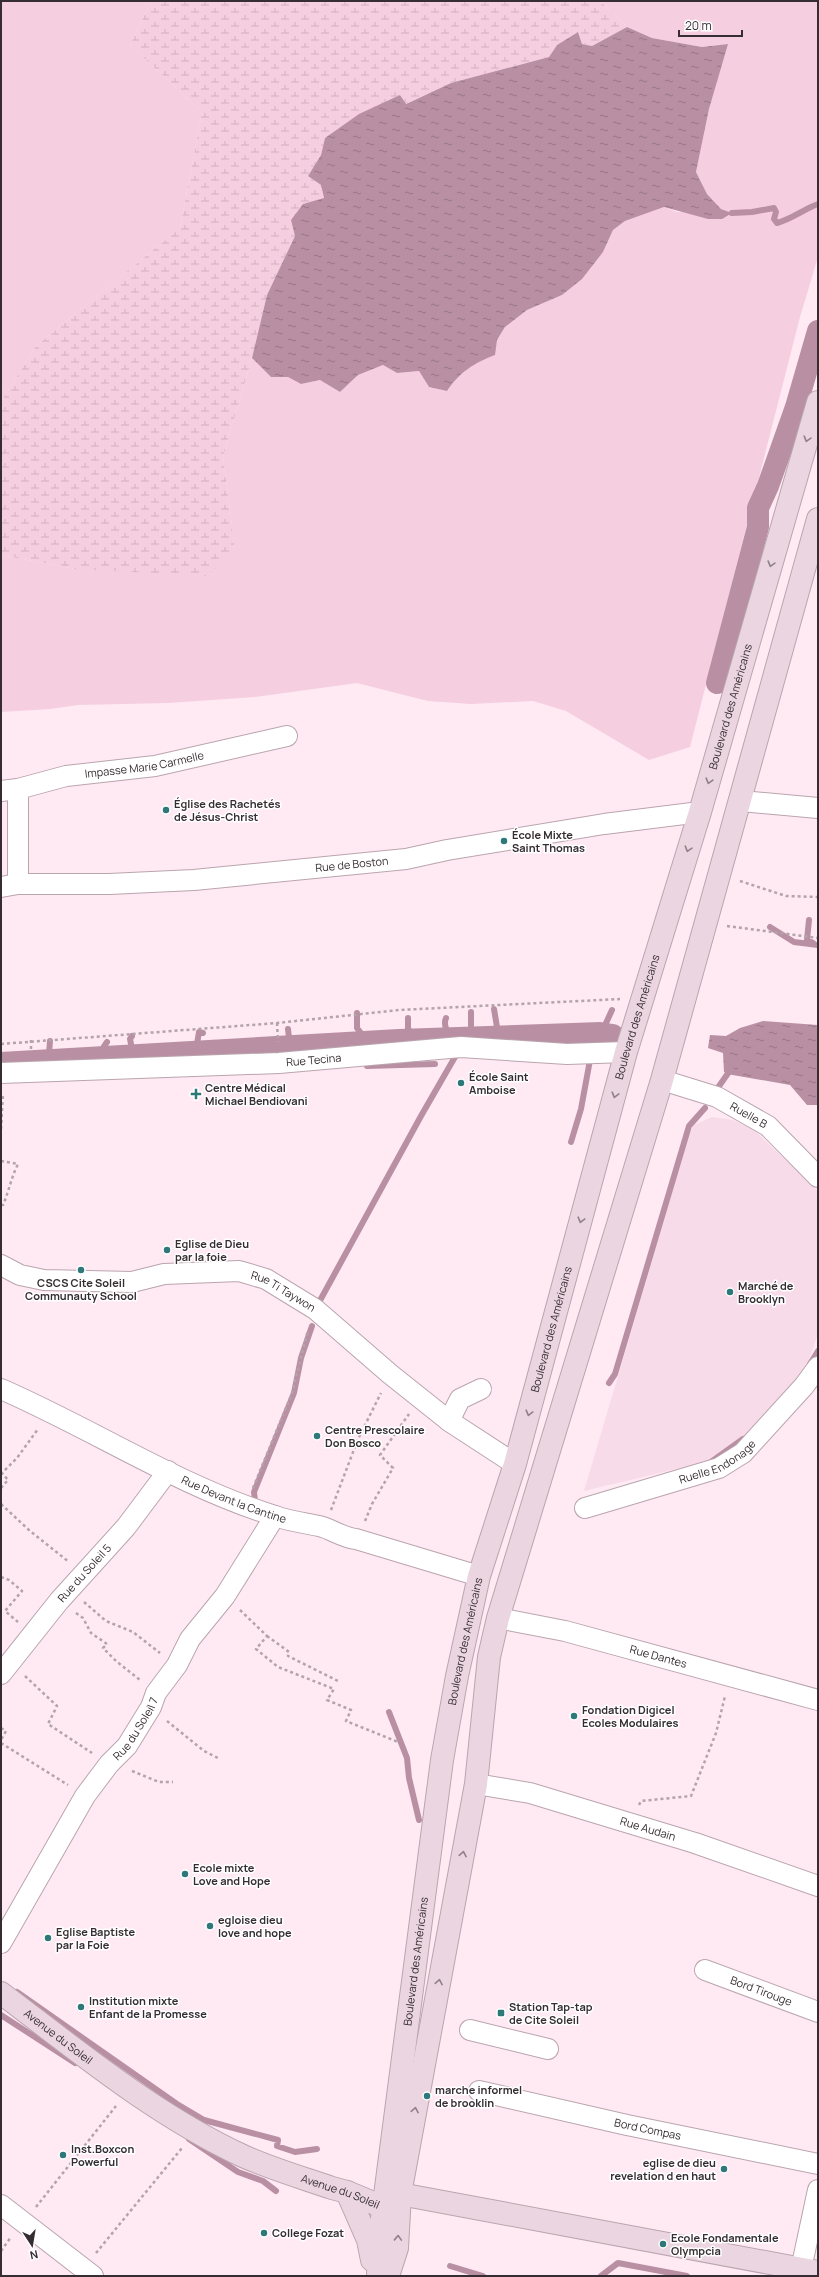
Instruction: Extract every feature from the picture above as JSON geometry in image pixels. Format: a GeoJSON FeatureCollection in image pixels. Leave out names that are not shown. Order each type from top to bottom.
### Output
{"type":"FeatureCollection","features":[{"type":"Feature","properties":{"kind":"main road","name":"Boulevard des Américains"},"geometry":{"type":"LineString","coordinates":[[388,2276],[398,2248],[392,2200],[442,1760],[457,1676],[479,1576],[515,1464],[626,1052],[700,812],[818,402]]}},
{"type":"Feature","properties":{"kind":"main road","name":"Boulevard des Américains"},"geometry":{"type":"LineString","coordinates":[[377,2276],[379,2241],[392,2200],[476,1784],[489,1657],[498,1618],[662,1080],[706,922],[721,874],[740,801],[815,543],[818,519]]}},
{"type":"Feature","properties":{"kind":"main road","name":"Avenue du Soleil"},"geometry":{"type":"LineString","coordinates":[[1,1993],[128,2090],[197,2131],[244,2156],[347,2192],[809,2270]]}},
{"type":"Feature","properties":{"kind":"main road"},"geometry":{"type":"LineString","coordinates":[[347,2192],[368,2240],[377,2276]]}},
{"type":"Feature","properties":{"kind":"street","name":"Impasse Marie Carmelle"},"geometry":{"type":"LineString","coordinates":[[9,790],[66,776],[155,766],[287,736]]}},
{"type":"Feature","properties":{"kind":"street"},"geometry":{"type":"LineString","coordinates":[[9,790],[10,886]]}},
{"type":"Feature","properties":{"kind":"street"},"geometry":{"type":"LineString","coordinates":[[740,801],[818,808]]}},
{"type":"Feature","properties":{"kind":"street","name":"Rue de Boston"},"geometry":{"type":"LineString","coordinates":[[10,886],[109,884],[194,880],[406,859],[447,850],[604,824],[700,812]]}},
{"type":"Feature","properties":{"kind":"street","name":"Rue Tecina"},"geometry":{"type":"LineString","coordinates":[[2,1073],[279,1063],[461,1047],[567,1054],[626,1052]]}},
{"type":"Feature","properties":{"kind":"street","name":"Ruelle B"},"geometry":{"type":"LineString","coordinates":[[662,1080],[717,1098],[768,1126],[818,1177]]}},
{"type":"Feature","properties":{"kind":"street","name":"Rue Ti Taywon"},"geometry":{"type":"LineString","coordinates":[[1,1265],[20,1275],[44,1280],[132,1282],[164,1274],[239,1271],[266,1279],[315,1309],[420,1399],[449,1421],[515,1464]]}},
{"type":"Feature","properties":{"kind":"street","name":"Ruelle Endonage"},"geometry":{"type":"LineString","coordinates":[[585,1508],[719,1468],[743,1453],[804,1386],[818,1367]]}},
{"type":"Feature","properties":{"kind":"street","name":"Rue Devant la Cantine"},"geometry":{"type":"LineString","coordinates":[[1,1389],[52,1411],[168,1471],[216,1493],[275,1516],[324,1527],[349,1539],[356,1539],[479,1576]]}},
{"type":"Feature","properties":{"kind":"street"},"geometry":{"type":"LineString","coordinates":[[449,1421],[460,1399],[481,1390]]}},
{"type":"Feature","properties":{"kind":"street","name":"Rue du Soleil 5"},"geometry":{"type":"LineString","coordinates":[[5,1669],[65,1595],[126,1527],[168,1471]]}},
{"type":"Feature","properties":{"kind":"street","name":"Rue du Soleil 7"},"geometry":{"type":"LineString","coordinates":[[1,1943],[85,1796],[110,1763],[127,1746],[153,1700],[177,1665],[190,1639],[225,1596],[275,1516]]}},
{"type":"Feature","properties":{"kind":"street","name":"Rue Dantes"},"geometry":{"type":"LineString","coordinates":[[498,1618],[565,1631],[818,1700]]}},
{"type":"Feature","properties":{"kind":"street","name":"Rue Audain"},"geometry":{"type":"LineString","coordinates":[[476,1784],[530,1792],[630,1822],[818,1886]]}},
{"type":"Feature","properties":{"kind":"street","name":"Bord Tirouge"},"geometry":{"type":"LineString","coordinates":[[705,1970],[818,2012]]}},
{"type":"Feature","properties":{"kind":"street"},"geometry":{"type":"LineString","coordinates":[[470,2030],[548,2049]]}},
{"type":"Feature","properties":{"kind":"street","name":"Bord Compas"},"geometry":{"type":"LineString","coordinates":[[479,2091],[627,2125],[818,2164]]}},
{"type":"Feature","properties":{"kind":"street"},"geometry":{"type":"LineString","coordinates":[[809,2270],[818,2190]]}},
{"type":"Feature","properties":{"kind":"street"},"geometry":{"type":"LineString","coordinates":[[1,2205],[88,2273]]}},
{"type":"Feature","properties":{"kind":"path"},"geometry":{"type":"LineString","coordinates":[[721,874],[786,896],[818,897]]}},
{"type":"Feature","properties":{"kind":"path"},"geometry":{"type":"LineString","coordinates":[[706,922],[818,938]]}},
{"type":"Feature","properties":{"kind":"path"},"geometry":{"type":"LineString","coordinates":[[1,1044],[31,1040],[277,1023],[399,1010],[642,998]]}},
{"type":"Feature","properties":{"kind":"path"},"geometry":{"type":"LineString","coordinates":[[1,1129],[2,1073]]}},
{"type":"Feature","properties":{"kind":"path"},"geometry":{"type":"LineString","coordinates":[[1,1161],[18,1164],[13,1175],[10,1190],[3,1205],[1,1205]]}},
{"type":"Feature","properties":{"kind":"path"},"geometry":{"type":"LineString","coordinates":[[247,1505],[292,1393],[300,1357],[315,1309]]}},
{"type":"Feature","properties":{"kind":"path"},"geometry":{"type":"LineString","coordinates":[[324,1527],[358,1439],[390,1374]]}},
{"type":"Feature","properties":{"kind":"path"},"geometry":{"type":"LineString","coordinates":[[356,1539],[372,1504],[393,1468],[380,1455],[420,1399]]}},
{"type":"Feature","properties":{"kind":"path"},"geometry":{"type":"LineString","coordinates":[[1,1488],[8,1480],[2,1473],[17,1458],[52,1411]]}},
{"type":"Feature","properties":{"kind":"path"},"geometry":{"type":"LineString","coordinates":[[1,1504],[30,1531],[85,1574]]}},
{"type":"Feature","properties":{"kind":"path"},"geometry":{"type":"LineString","coordinates":[[1,1577],[9,1580],[22,1591],[4,1611],[33,1633]]}},
{"type":"Feature","properties":{"kind":"path"},"geometry":{"type":"LineString","coordinates":[[177,1665],[148,1645],[133,1632],[106,1621],[72,1592],[65,1595],[83,1618],[91,1633],[107,1644],[103,1648],[204,1751],[218,1758]]}},
{"type":"Feature","properties":{"kind":"path"},"geometry":{"type":"LineString","coordinates":[[225,1596],[266,1636],[289,1652],[288,1656],[340,1682]]}},
{"type":"Feature","properties":{"kind":"path"},"geometry":{"type":"LineString","coordinates":[[266,1636],[256,1649],[278,1667],[334,1689],[327,1700],[351,1710],[346,1721],[398,1742]]}},
{"type":"Feature","properties":{"kind":"path"},"geometry":{"type":"LineString","coordinates":[[5,1669],[57,1706],[48,1724],[110,1763],[159,1782],[173,1782]]}},
{"type":"Feature","properties":{"kind":"path"},"geometry":{"type":"LineString","coordinates":[[630,1822],[641,1801],[692,1796],[716,1733],[729,1676]]}},
{"type":"Feature","properties":{"kind":"path"},"geometry":{"type":"LineString","coordinates":[[1,1728],[6,1731],[1,1742],[85,1796]]}},
{"type":"Feature","properties":{"kind":"path"},"geometry":{"type":"LineString","coordinates":[[1,2251],[128,2090]]}},
{"type":"Feature","properties":{"kind":"path"},"geometry":{"type":"LineString","coordinates":[[88,2273],[197,2131]]}},
{"type":"Feature","properties":{"kind":"shaded area","name":"Marché de Brooklyn"},"geometry":{"type":"Polygon","coordinates":[[[712,1117],[733,1120],[754,1130],[818,1191],[818,1334],[804,1374],[738,1444],[714,1460],[584,1491],[690,1133],[694,1125],[712,1117]]]}},
{"type":"Feature","properties":{"kind":"green space"},"geometry":{"type":"Polygon","coordinates":[[[1,1],[151,1],[130,45],[202,112],[180,228],[36,346],[1,402],[1,1]]]}},
{"type":"Feature","properties":{"kind":"green space"},"geometry":{"type":"Polygon","coordinates":[[[151,1],[600,1],[627,27],[592,46],[582,44],[578,32],[557,45],[549,57],[451,83],[405,104],[400,95],[325,138],[321,155],[308,176],[321,185],[324,199],[303,204],[291,220],[295,236],[267,295],[252,358],[223,457],[235,549],[207,576],[75,569],[1,555],[1,402],[36,346],[180,228],[202,112],[130,45],[151,1]]]}},
{"type":"Feature","properties":{"kind":"green space"},"geometry":{"type":"Polygon","coordinates":[[[600,1],[818,1],[818,257],[800,317],[690,747],[649,760],[566,711],[533,701],[471,704],[428,701],[357,683],[255,697],[168,703],[78,705],[50,709],[1,712],[1,555],[75,569],[235,549],[223,457],[252,358],[271,377],[288,377],[301,384],[320,380],[340,392],[358,375],[383,365],[397,373],[419,371],[429,387],[447,391],[462,373],[480,361],[494,355],[497,340],[505,327],[527,310],[562,295],[603,252],[613,230],[625,221],[664,207],[677,212],[732,213],[721,209],[707,194],[696,172],[709,109],[727,44],[702,47],[652,38],[627,27],[600,1]]]}},
{"type":"Feature","properties":{"kind":"water"},"geometry":{"type":"Polygon","coordinates":[[[627,27],[652,38],[702,47],[728,44],[709,109],[696,172],[707,194],[721,209],[732,213],[722,219],[708,219],[664,207],[625,221],[613,230],[603,252],[582,279],[562,295],[527,310],[505,327],[497,340],[495,355],[480,361],[462,373],[447,391],[429,387],[419,371],[397,373],[383,365],[358,375],[340,392],[320,380],[301,384],[288,377],[271,377],[252,358],[267,295],[295,236],[291,220],[303,204],[324,198],[321,185],[308,176],[321,155],[325,138],[359,114],[400,95],[406,104],[451,83],[549,57],[557,45],[578,32],[582,44],[592,46],[627,27]]]}},
{"type":"Feature","properties":{"kind":"water"},"geometry":{"type":"Polygon","coordinates":[[[763,1021],[818,1025],[818,1105],[807,1105],[790,1085],[727,1074],[724,1072],[723,1053],[708,1048],[710,1035],[726,1036],[740,1028],[763,1021]]]}},
{"type":"Feature","properties":{"kind":"waterway"},"geometry":{"type":"LineString","coordinates":[[732,213],[752,212],[774,208],[776,212],[774,219],[777,223],[818,204]]}},
{"type":"Feature","properties":{"kind":"waterway"},"geometry":{"type":"LineString","coordinates":[[717,683],[758,527],[758,508],[768,486],[796,407],[818,331]]}},
{"type":"Feature","properties":{"kind":"waterway"},"geometry":{"type":"LineString","coordinates":[[809,920],[807,940],[813,943]]}},
{"type":"Feature","properties":{"kind":"waterway"},"geometry":{"type":"LineString","coordinates":[[770,927],[794,942],[818,945]]}},
{"type":"Feature","properties":{"kind":"waterway"},"geometry":{"type":"LineString","coordinates":[[494,1009],[497,1027],[502,1036]]}},
{"type":"Feature","properties":{"kind":"waterway"},"geometry":{"type":"LineString","coordinates":[[595,1047],[612,1010]]}},
{"type":"Feature","properties":{"kind":"waterway"},"geometry":{"type":"LineString","coordinates":[[471,1012],[471,1029],[475,1036]]}},
{"type":"Feature","properties":{"kind":"waterway"},"geometry":{"type":"LineString","coordinates":[[357,1013],[357,1028],[368,1042]]}},
{"type":"Feature","properties":{"kind":"waterway"},"geometry":{"type":"LineString","coordinates":[[408,1018],[408,1031],[413,1032],[423,1039]]}},
{"type":"Feature","properties":{"kind":"waterway"},"geometry":{"type":"LineString","coordinates":[[446,1018],[446,1029],[453,1038]]}},
{"type":"Feature","properties":{"kind":"waterway"},"geometry":{"type":"LineString","coordinates":[[288,1029],[289,1038],[297,1046]]}},
{"type":"Feature","properties":{"kind":"waterway"},"geometry":{"type":"LineString","coordinates":[[203,1033],[199,1032],[197,1044],[206,1052]]}},
{"type":"Feature","properties":{"kind":"waterway"},"geometry":{"type":"LineString","coordinates":[[1,1063],[399,1040],[600,1033],[613,1035]]}},
{"type":"Feature","properties":{"kind":"waterway"},"geometry":{"type":"LineString","coordinates":[[132,1036],[130,1039],[132,1049],[143,1056]]}},
{"type":"Feature","properties":{"kind":"waterway"},"geometry":{"type":"LineString","coordinates":[[474,1043],[485,1036]]}},
{"type":"Feature","properties":{"kind":"waterway"},"geometry":{"type":"LineString","coordinates":[[50,1041],[49,1054],[53,1061]]}},
{"type":"Feature","properties":{"kind":"waterway"},"geometry":{"type":"LineString","coordinates":[[107,1042],[103,1048],[107,1058]]}},
{"type":"Feature","properties":{"kind":"waterway"},"geometry":{"type":"LineString","coordinates":[[317,1306],[421,1116],[459,1050]]}},
{"type":"Feature","properties":{"kind":"waterway"},"geometry":{"type":"LineString","coordinates":[[571,1142],[581,1109],[590,1060]]}},
{"type":"Feature","properties":{"kind":"waterway"},"geometry":{"type":"LineString","coordinates":[[367,1066],[435,1064]]}},
{"type":"Feature","properties":{"kind":"waterway"},"geometry":{"type":"LineString","coordinates":[[717,1089],[731,1069]]}},
{"type":"Feature","properties":{"kind":"waterway"},"geometry":{"type":"LineString","coordinates":[[609,1383],[615,1374],[689,1126],[705,1108]]}},
{"type":"Feature","properties":{"kind":"waterway"},"geometry":{"type":"LineString","coordinates":[[255,1501],[254,1492],[294,1393],[301,1358],[312,1326]]}},
{"type":"Feature","properties":{"kind":"waterway"},"geometry":{"type":"LineString","coordinates":[[810,1364],[818,1351]]}},
{"type":"Feature","properties":{"kind":"waterway"},"geometry":{"type":"LineString","coordinates":[[711,1462],[743,1439]]}},
{"type":"Feature","properties":{"kind":"waterway"},"geometry":{"type":"LineString","coordinates":[[389,1712],[407,1758],[409,1778],[419,1820]]}},
{"type":"Feature","properties":{"kind":"waterway"},"geometry":{"type":"LineString","coordinates":[[17,1992],[177,2104],[204,2120],[278,2140],[277,2146],[295,2152],[317,2149]]}},
{"type":"Feature","properties":{"kind":"waterway"},"geometry":{"type":"LineString","coordinates":[[1,2015],[75,2063]]}},
{"type":"Feature","properties":{"kind":"waterway"},"geometry":{"type":"LineString","coordinates":[[189,2139],[238,2172],[263,2181],[276,2191]]}},
{"type":"Feature","properties":{"kind":"waterway"},"geometry":{"type":"LineString","coordinates":[[601,2276],[618,2263],[687,2276]]}},
{"type":"Feature","properties":{"kind":"waterway"},"geometry":{"type":"LineString","coordinates":[[450,2266],[483,2276]]}},
{"type":"Feature","properties":{"kind":"place","name":"Église des Rachetés de Jésus-Christ"},"geometry":{"type":"Point","coordinates":[166,810]}},
{"type":"Feature","properties":{"kind":"place","name":"École Mixte Saint Thomas"},"geometry":{"type":"Point","coordinates":[504,841]}},
{"type":"Feature","properties":{"kind":"place","name":"École Saint Amboise"},"geometry":{"type":"Point","coordinates":[461,1083]}},
{"type":"Feature","properties":{"kind":"place","name":"Centre Médical Michael Bendiovani"},"geometry":{"type":"Point","coordinates":[196,1094]}},
{"type":"Feature","properties":{"kind":"place","name":"Eglise de Dieu par la foie"},"geometry":{"type":"Point","coordinates":[167,1250]}},
{"type":"Feature","properties":{"kind":"place","name":"CSCS Cite Soleil Communauty School"},"geometry":{"type":"Point","coordinates":[81,1270]}},
{"type":"Feature","properties":{"kind":"place","name":"Marché de Brooklyn"},"geometry":{"type":"Point","coordinates":[730,1292]}},
{"type":"Feature","properties":{"kind":"place","name":"Centre Prescolaire Don Bosco"},"geometry":{"type":"Point","coordinates":[317,1436]}},
{"type":"Feature","properties":{"kind":"place","name":"Fondation Digicel Ecoles Modulaires"},"geometry":{"type":"Point","coordinates":[574,1716]}},
{"type":"Feature","properties":{"kind":"place","name":"Ecole mixte Love and Hope"},"geometry":{"type":"Point","coordinates":[185,1874]}},
{"type":"Feature","properties":{"kind":"place","name":"egloise dieu love and hope"},"geometry":{"type":"Point","coordinates":[210,1926]}},
{"type":"Feature","properties":{"kind":"place","name":"Eglise Baptiste par la Foie"},"geometry":{"type":"Point","coordinates":[48,1938]}},
{"type":"Feature","properties":{"kind":"place","name":"Institution mixte Enfant de la Promesse"},"geometry":{"type":"Point","coordinates":[81,2007]}},
{"type":"Feature","properties":{"kind":"place","name":"Station Tap-tap de Cite Soleil"},"geometry":{"type":"Point","coordinates":[501,2013]}},
{"type":"Feature","properties":{"kind":"place","name":"marche informel de brooklin"},"geometry":{"type":"Point","coordinates":[427,2096]}},
{"type":"Feature","properties":{"kind":"place","name":"Inst.Boxcon Powerful"},"geometry":{"type":"Point","coordinates":[63,2155]}},
{"type":"Feature","properties":{"kind":"place","name":"eglise de dieu revelation d en haut"},"geometry":{"type":"Point","coordinates":[724,2169]}},
{"type":"Feature","properties":{"kind":"place","name":"College Fozat"},"geometry":{"type":"Point","coordinates":[264,2233]}},
{"type":"Feature","properties":{"kind":"place","name":"Ecole Fondamentale Olympcia"},"geometry":{"type":"Point","coordinates":[663,2244]}}]}
